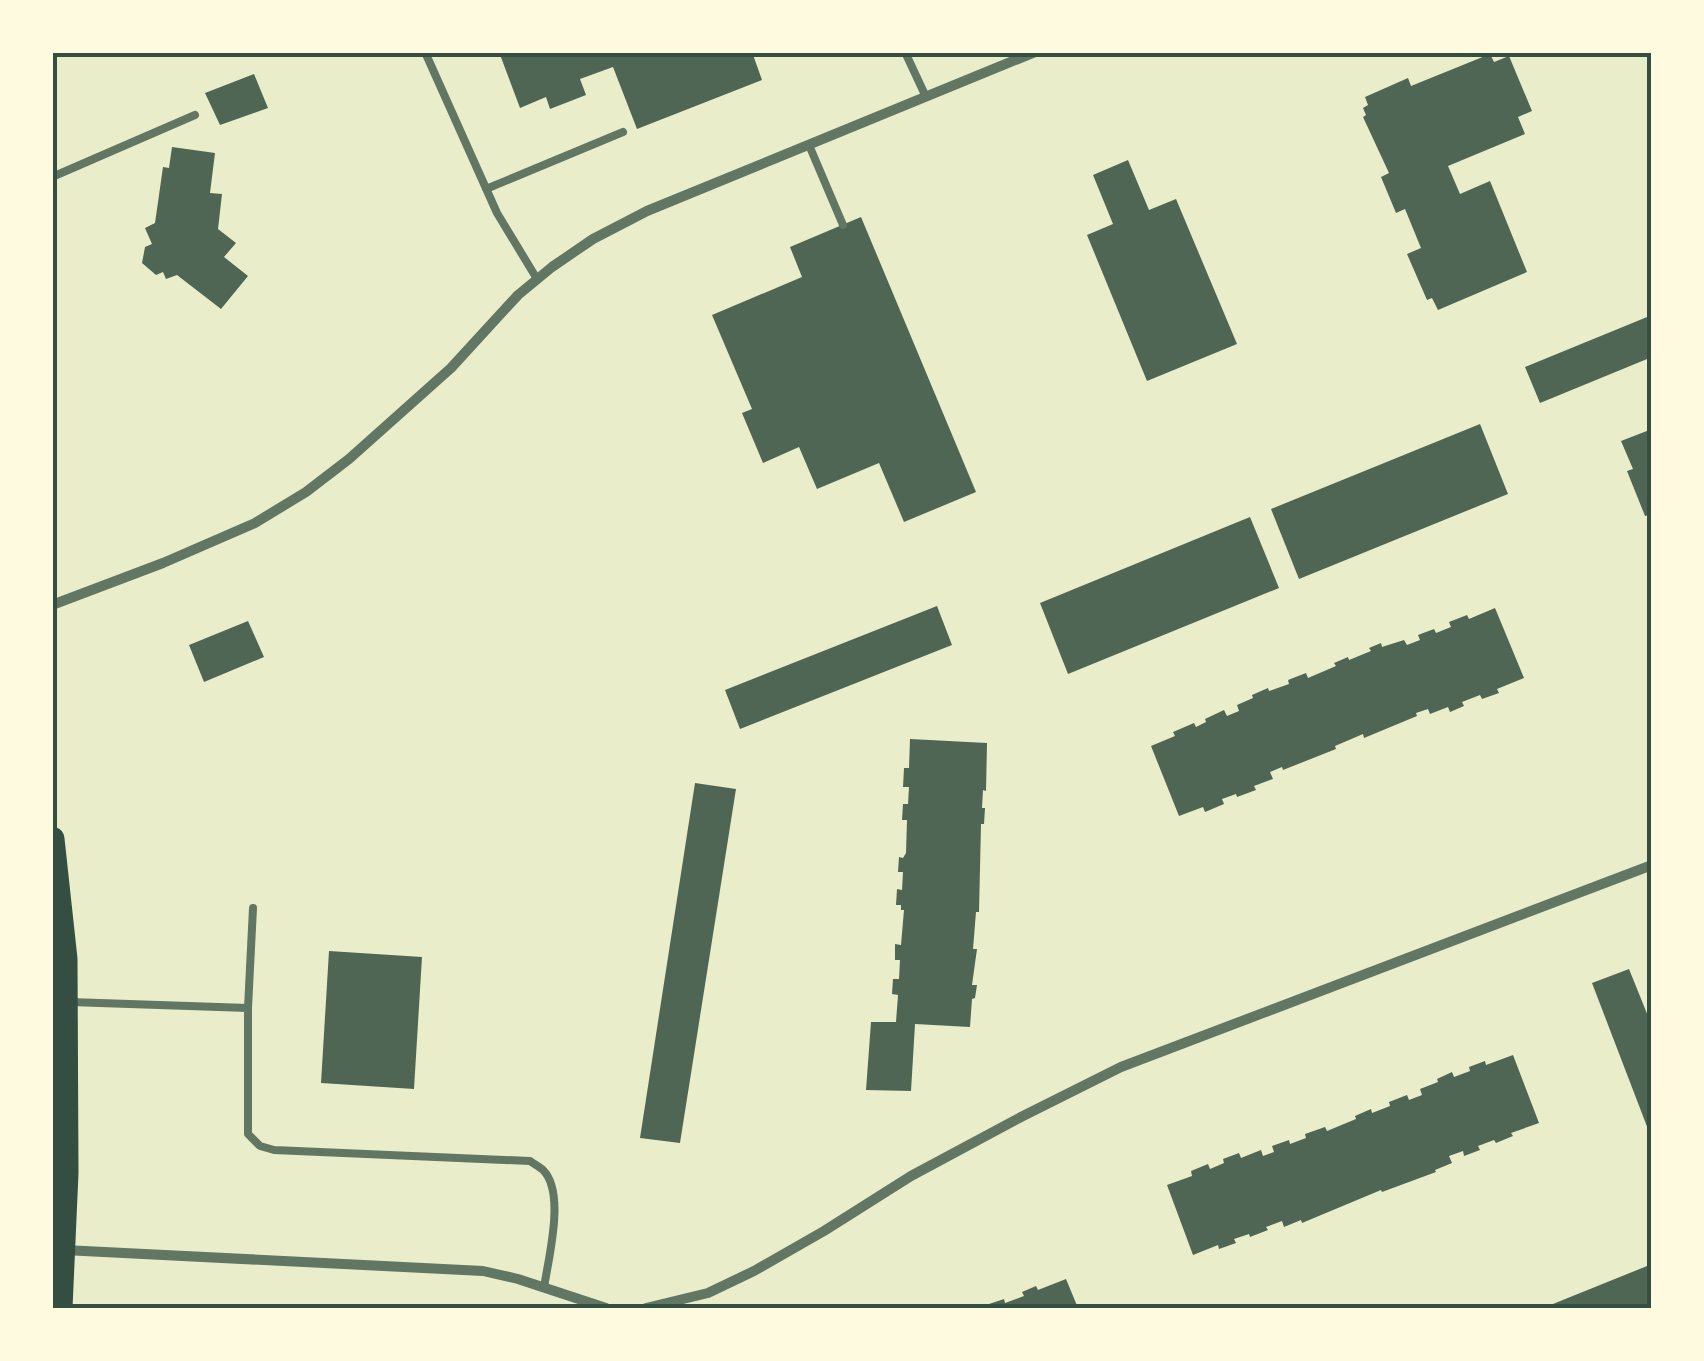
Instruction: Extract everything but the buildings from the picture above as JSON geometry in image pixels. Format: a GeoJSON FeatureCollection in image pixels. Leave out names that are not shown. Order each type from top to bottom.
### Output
{"type":"FeatureCollection","features":[{"type":"Feature","properties":{"kind":"main road"},"geometry":{"type":"LineString","coordinates":[[52,839],[65,959],[59,1060],[66,1173],[60,1308]]}},
{"type":"Feature","properties":{"kind":"street"},"geometry":{"type":"LineString","coordinates":[[52,605],[254,523],[306,492],[437,380],[518,295],[593,239],[647,211],[1035,52]]}},
{"type":"Feature","properties":{"kind":"street"},"geometry":{"type":"LineString","coordinates":[[646,1308],[708,1293],[754,1271],[910,1176],[1120,1067],[1652,865]]}},
{"type":"Feature","properties":{"kind":"street"},"geometry":{"type":"LineString","coordinates":[[64,1250],[483,1271],[606,1308]]}},
{"type":"Feature","properties":{"kind":"lane"},"geometry":{"type":"LineString","coordinates":[[425,52],[497,213],[537,280]]}},
{"type":"Feature","properties":{"kind":"lane"},"geometry":{"type":"LineString","coordinates":[[905,52],[926,97]]}},
{"type":"Feature","properties":{"kind":"lane"},"geometry":{"type":"LineString","coordinates":[[52,178],[195,115]]}},
{"type":"Feature","properties":{"kind":"lane"},"geometry":{"type":"LineString","coordinates":[[486,189],[623,132]]}},
{"type":"Feature","properties":{"kind":"lane"},"geometry":{"type":"LineString","coordinates":[[809,145],[843,225]]}},
{"type":"Feature","properties":{"kind":"lane"},"geometry":{"type":"LineString","coordinates":[[254,908],[248,1008],[248,1134],[260,1146],[274,1150],[530,1162],[545,1172],[556,1203],[544,1288]]}},
{"type":"Feature","properties":{"kind":"lane"},"geometry":{"type":"LineString","coordinates":[[65,1002],[248,1008]]}}]}
